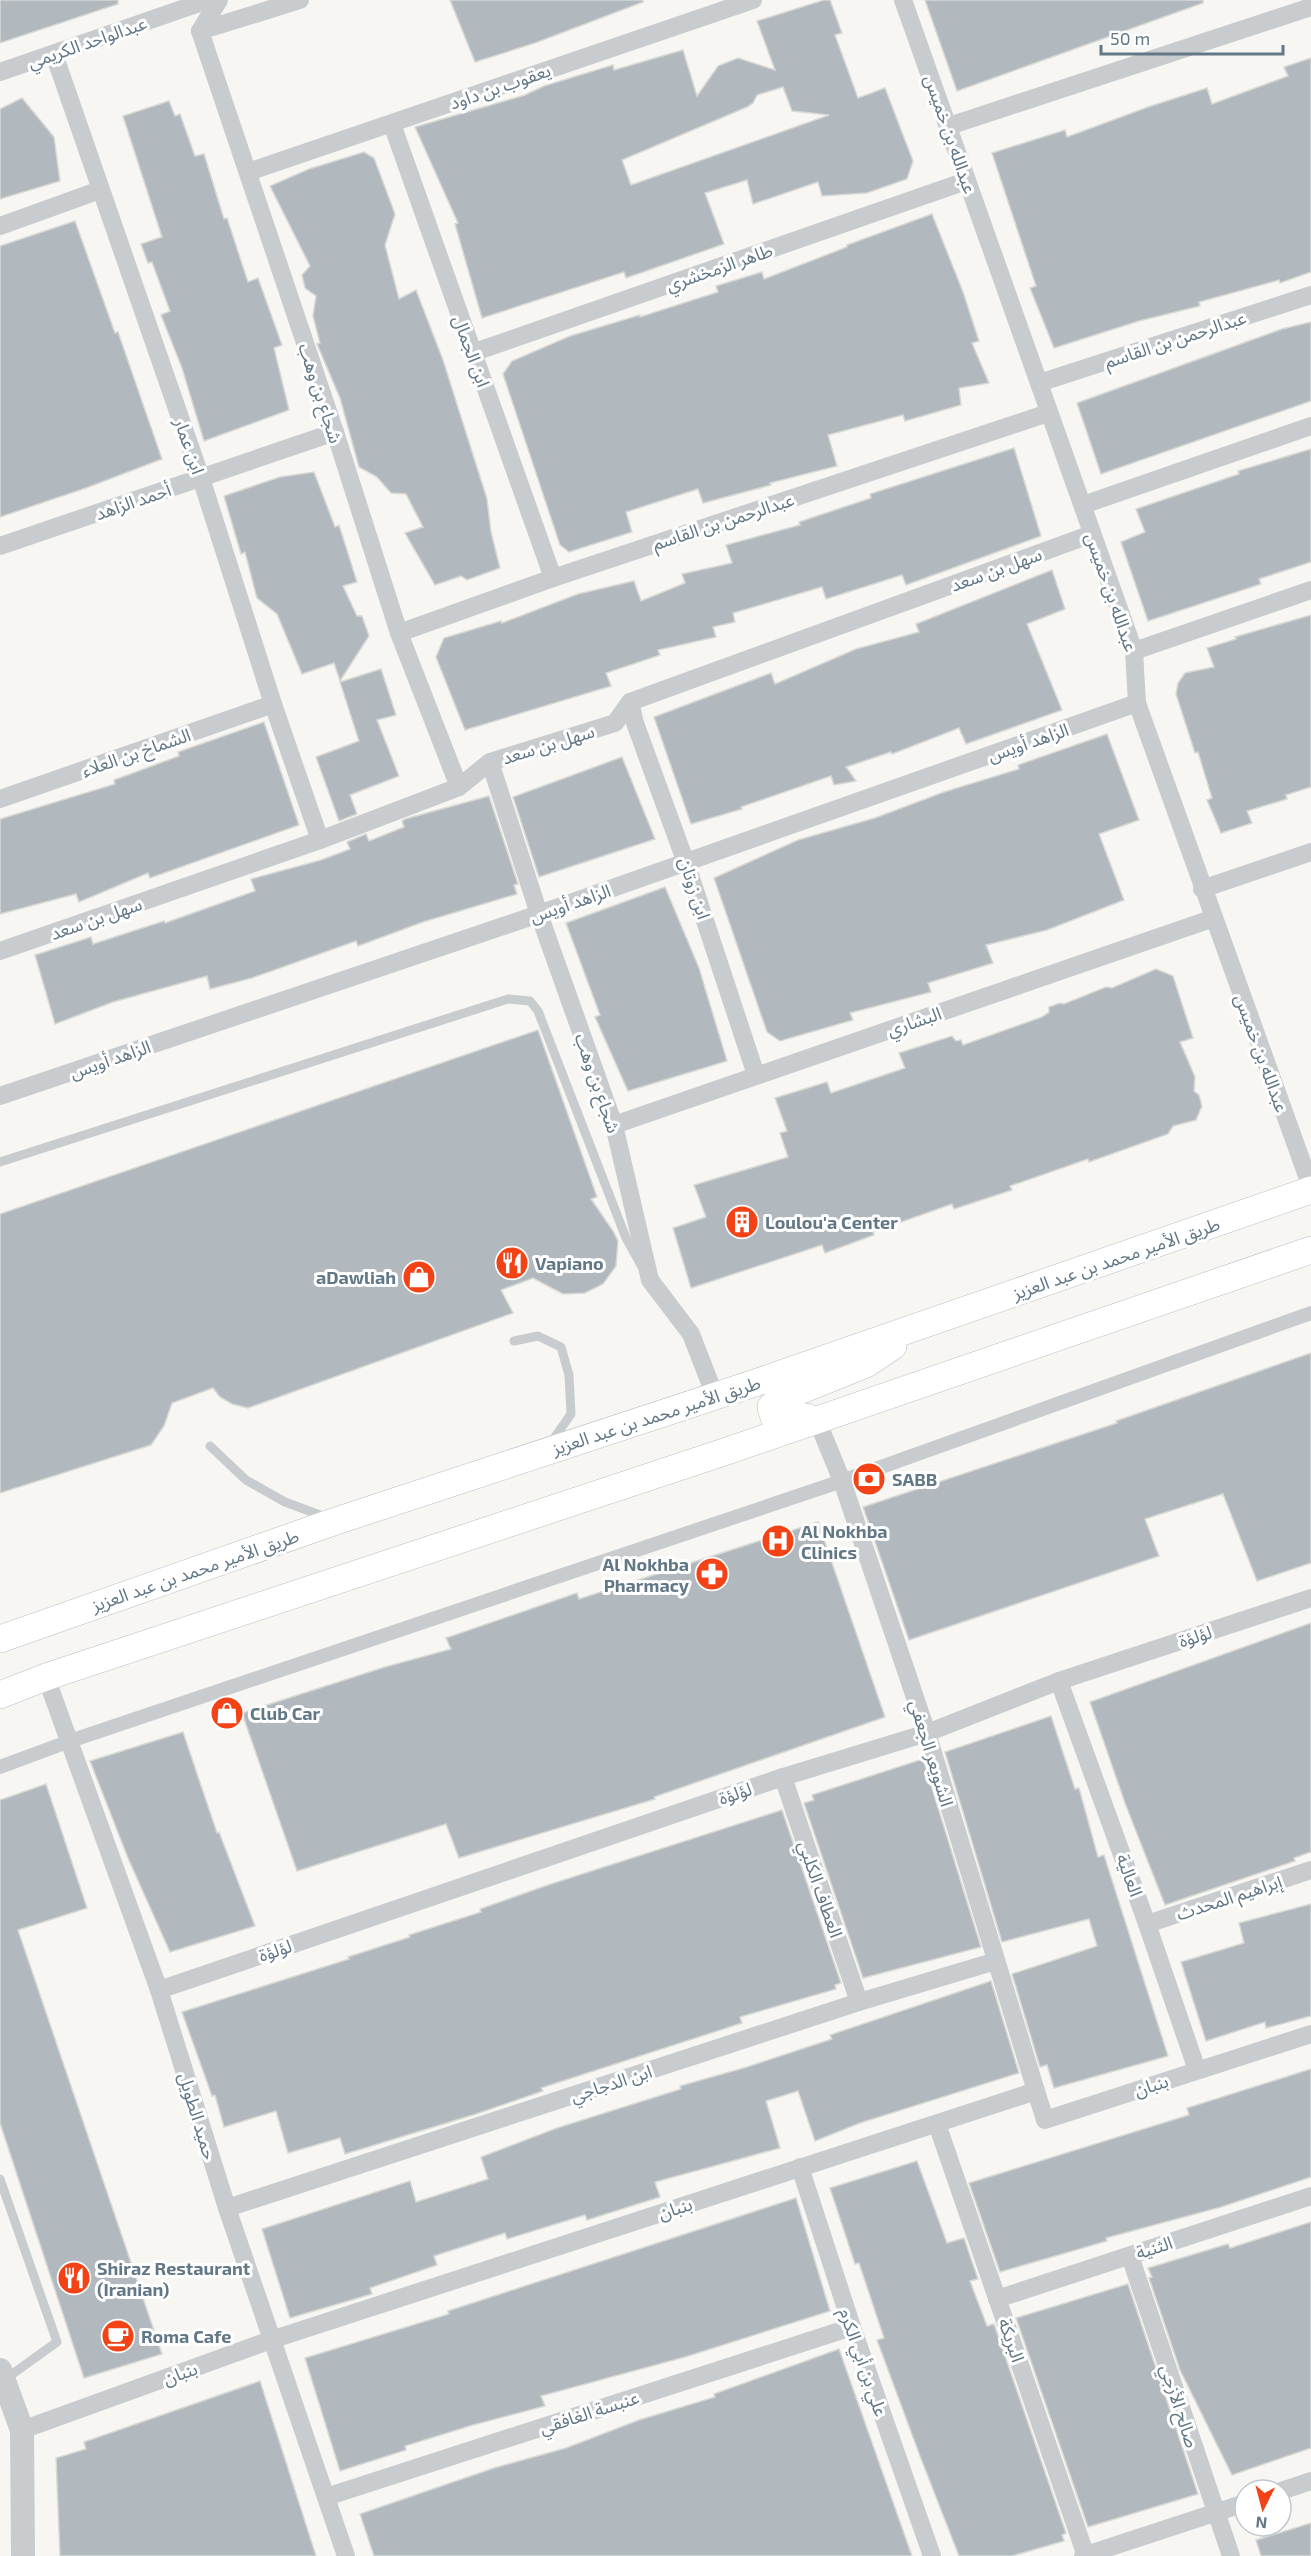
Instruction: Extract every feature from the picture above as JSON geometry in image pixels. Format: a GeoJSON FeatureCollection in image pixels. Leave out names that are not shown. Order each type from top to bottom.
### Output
{"type":"FeatureCollection","features":[{"type":"Feature","properties":{"kind":"main road","name":"طريق الأمير محمد بن عبد العزيز"},"geometry":{"type":"LineString","coordinates":[[0,1639],[336,1521],[912,1329],[1311,1188]]}},
{"type":"Feature","properties":{"kind":"main road"},"geometry":{"type":"LineString","coordinates":[[0,1695],[46,1677],[817,1420],[1311,1250]]}},
{"type":"Feature","properties":{"kind":"main road"},"geometry":{"type":"LineString","coordinates":[[817,1420],[800,1417],[780,1420],[774,1417],[771,1407],[779,1399],[867,1365],[912,1329]]}},
{"type":"Feature","properties":{"kind":"street","name":"عبدالواحد الكريمي"},"geometry":{"type":"LineString","coordinates":[[0,72],[208,0]]}},
{"type":"Feature","properties":{"kind":"street"},"geometry":{"type":"LineString","coordinates":[[200,31],[219,0]]}},
{"type":"Feature","properties":{"kind":"street"},"geometry":{"type":"LineString","coordinates":[[200,31],[300,0]]}},
{"type":"Feature","properties":{"kind":"street","name":"يعقوب بن داود"},"geometry":{"type":"LineString","coordinates":[[248,172],[753,0]]}},
{"type":"Feature","properties":{"kind":"street","name":"عبدالله بن خميس"},"geometry":{"type":"LineString","coordinates":[[903,0],[1134,651],[1137,703],[1311,1188]]}},
{"type":"Feature","properties":{"kind":"street"},"geometry":{"type":"LineString","coordinates":[[949,126],[1289,7],[1311,7]]}},
{"type":"Feature","properties":{"kind":"street","name":"شجاع بن وهب"},"geometry":{"type":"LineString","coordinates":[[200,31],[335,432],[399,633],[459,787]]}},
{"type":"Feature","properties":{"kind":"street","name":"ابن عمار"},"geometry":{"type":"LineString","coordinates":[[54,54],[201,478],[273,704],[320,840]]}},
{"type":"Feature","properties":{"kind":"street","name":"ابن الجمال"},"geometry":{"type":"LineString","coordinates":[[392,124],[553,578]]}},
{"type":"Feature","properties":{"kind":"street","name":"طاهر الزمخشري"},"geometry":{"type":"LineString","coordinates":[[472,353],[966,181]]}},
{"type":"Feature","properties":{"kind":"street"},"geometry":{"type":"LineString","coordinates":[[0,226],[100,190]]}},
{"type":"Feature","properties":{"kind":"street","name":"عبدالرحمن بن القاسم"},"geometry":{"type":"LineString","coordinates":[[1040,383],[1311,294]]}},
{"type":"Feature","properties":{"kind":"street","name":"عبدالرحمن بن القاسم"},"geometry":{"type":"LineString","coordinates":[[399,633],[553,578],[1048,413]]}},
{"type":"Feature","properties":{"kind":"street"},"geometry":{"type":"LineString","coordinates":[[1083,505],[1311,426]]}},
{"type":"Feature","properties":{"kind":"street","name":"أحمد الزاهد"},"geometry":{"type":"LineString","coordinates":[[0,546],[335,432]]}},
{"type":"Feature","properties":{"kind":"street","name":"سهل بن سعد"},"geometry":{"type":"LineString","coordinates":[[0,951],[320,840],[459,787],[490,762],[615,723],[630,702],[1092,534]]}},
{"type":"Feature","properties":{"kind":"street"},"geometry":{"type":"LineString","coordinates":[[1134,651],[1311,590]]}},
{"type":"Feature","properties":{"kind":"street","name":"ابن زوتان"},"geometry":{"type":"LineString","coordinates":[[630,702],[635,723],[686,862],[756,1075]]}},
{"type":"Feature","properties":{"kind":"street","name":"الزاهد أويس"},"geometry":{"type":"LineString","coordinates":[[0,1096],[539,914],[1137,703]]}},
{"type":"Feature","properties":{"kind":"street","name":"الشماخ بن العلاء"},"geometry":{"type":"LineString","coordinates":[[0,799],[273,704]]}},
{"type":"Feature","properties":{"kind":"street","name":"شجاع بن وهب"},"geometry":{"type":"LineString","coordinates":[[490,762],[539,914],[614,1125],[650,1280],[691,1334],[715,1396]]}},
{"type":"Feature","properties":{"kind":"street"},"geometry":{"type":"LineString","coordinates":[[1203,889],[1311,852]]}},
{"type":"Feature","properties":{"kind":"street","name":"البشاري"},"geometry":{"type":"LineString","coordinates":[[614,1125],[1214,918]]}},
{"type":"Feature","properties":{"kind":"street"},"geometry":{"type":"LineString","coordinates":[[0,1767],[70,1741],[842,1481],[1311,1313]]}},
{"type":"Feature","properties":{"kind":"street","name":"الشويعر الجعفي"},"geometry":{"type":"LineString","coordinates":[[817,1420],[842,1481],[927,1733],[1036,2091]]}},
{"type":"Feature","properties":{"kind":"street","name":"لؤلؤة"},"geometry":{"type":"LineString","coordinates":[[159,1990],[783,1777],[927,1733],[1059,1681],[1311,1598]]}},
{"type":"Feature","properties":{"kind":"street","name":"حميد الطويل"},"geometry":{"type":"LineString","coordinates":[[46,1677],[159,1990],[227,2208],[346,2556]]}},
{"type":"Feature","properties":{"kind":"street","name":"العالية"},"geometry":{"type":"LineString","coordinates":[[1059,1681],[1197,2070]]}},
{"type":"Feature","properties":{"kind":"street","name":"العطاف الكلبي"},"geometry":{"type":"LineString","coordinates":[[783,1777],[859,2002]]}},
{"type":"Feature","properties":{"kind":"street","name":"إبراهيم المحدث"},"geometry":{"type":"LineString","coordinates":[[1147,1924],[1311,1870]]}},
{"type":"Feature","properties":{"kind":"street","name":"ابن الدجاجي"},"geometry":{"type":"LineString","coordinates":[[227,2208],[859,2002],[996,1961]]}},
{"type":"Feature","properties":{"kind":"street","name":"بنبان"},"geometry":{"type":"LineString","coordinates":[[22,2430],[271,2340],[1036,2091],[1045,2120],[1311,2034]]}},
{"type":"Feature","properties":{"kind":"street","name":"البريكة"},"geometry":{"type":"LineString","coordinates":[[938,2124],[1085,2556]]}},
{"type":"Feature","properties":{"kind":"street","name":"علي بن أبي الكرم"},"geometry":{"type":"LineString","coordinates":[[800,2167],[852,2327],[932,2556]]}},
{"type":"Feature","properties":{"kind":"street","name":"الثنية"},"geometry":{"type":"LineString","coordinates":[[998,2299],[1311,2196]]}},
{"type":"Feature","properties":{"kind":"street","name":"صالح الأزجي"},"geometry":{"type":"LineString","coordinates":[[1130,2256],[1231,2556]]}},
{"type":"Feature","properties":{"kind":"street","name":"عنبسة الغافقي"},"geometry":{"type":"LineString","coordinates":[[326,2497],[852,2327]]}},
{"type":"Feature","properties":{"kind":"street"},"geometry":{"type":"LineString","coordinates":[[2,2375],[22,2430],[23,2556]]}},
{"type":"Feature","properties":{"kind":"street"},"geometry":{"type":"LineString","coordinates":[[1293,2487],[1311,2481]]}},
{"type":"Feature","properties":{"kind":"street"},"geometry":{"type":"LineString","coordinates":[[1085,2556],[1233,2507]]}},
{"type":"Feature","properties":{"kind":"lane"},"geometry":{"type":"LineString","coordinates":[[0,1162],[508,999],[530,1001],[538,1011],[626,1239],[650,1280]]}},
{"type":"Feature","properties":{"kind":"lane"},"geometry":{"type":"LineString","coordinates":[[514,1341],[538,1336],[561,1347],[569,1375],[571,1413],[545,1451]]}},
{"type":"Feature","properties":{"kind":"lane"},"geometry":{"type":"LineString","coordinates":[[210,1446],[246,1480],[285,1502],[336,1521]]}},
{"type":"Feature","properties":{"kind":"lane"},"geometry":{"type":"LineString","coordinates":[[0,2179],[57,2342],[2,2375]]}},
{"type":"Feature","properties":{"kind":"building"},"geometry":{"type":"Polygon","coordinates":[[[0,0],[118,0],[118,4],[0,43],[0,0]]]}},
{"type":"Feature","properties":{"kind":"building"},"geometry":{"type":"Polygon","coordinates":[[[450,0],[643,0],[643,2],[535,43],[475,62],[450,0]]]}},
{"type":"Feature","properties":{"kind":"building"},"geometry":{"type":"Polygon","coordinates":[[[830,0],[842,33],[835,35],[858,98],[885,88],[913,161],[907,179],[867,193],[822,196],[818,182],[753,204],[747,180],[705,193],[724,244],[626,278],[624,272],[482,318],[455,224],[458,223],[415,127],[525,95],[544,86],[613,65],[614,70],[683,50],[697,96],[718,66],[738,58],[775,70],[757,21],[830,0]],[[783,87],[757,95],[753,103],[747,107],[622,160],[631,185],[829,115],[792,111],[783,87]]]}},
{"type":"Feature","properties":{"kind":"building"},"geometry":{"type":"Polygon","coordinates":[[[925,0],[1203,0],[1203,3],[957,91],[925,0]]]}},
{"type":"Feature","properties":{"kind":"building"},"geometry":{"type":"Polygon","coordinates":[[[1311,58],[1311,272],[1280,283],[1279,280],[1199,302],[1200,306],[1139,321],[1054,348],[1030,288],[1036,286],[992,153],[1065,130],[1067,137],[1207,88],[1212,104],[1288,76],[1284,67],[1311,58]]]}},
{"type":"Feature","properties":{"kind":"building"},"geometry":{"type":"Polygon","coordinates":[[[22,98],[54,137],[60,181],[0,199],[0,109],[22,98]]]}},
{"type":"Feature","properties":{"kind":"building"},"geometry":{"type":"Polygon","coordinates":[[[169,101],[175,116],[180,114],[195,156],[204,154],[224,219],[227,218],[248,282],[258,278],[282,345],[274,348],[289,410],[204,441],[182,368],[161,315],[170,311],[152,262],[148,263],[141,244],[162,237],[123,116],[169,101]]]}},
{"type":"Feature","properties":{"kind":"building"},"geometry":{"type":"Polygon","coordinates":[[[364,152],[374,158],[395,214],[385,245],[399,299],[416,290],[443,360],[487,499],[491,532],[500,568],[467,580],[461,576],[435,585],[405,533],[423,527],[406,494],[391,493],[377,477],[359,467],[340,398],[317,344],[320,343],[313,316],[316,296],[305,288],[302,275],[310,266],[270,186],[309,169],[364,152]]]}},
{"type":"Feature","properties":{"kind":"building"},"geometry":{"type":"Polygon","coordinates":[[[932,214],[963,292],[979,341],[972,343],[989,383],[959,388],[961,405],[905,421],[903,415],[828,435],[837,466],[703,503],[698,489],[626,512],[632,532],[569,552],[560,545],[503,374],[512,361],[570,336],[718,292],[716,286],[762,272],[764,279],[932,214]]]}},
{"type":"Feature","properties":{"kind":"building"},"geometry":{"type":"Polygon","coordinates":[[[75,221],[115,333],[118,332],[162,459],[0,517],[0,246],[75,221]]]}},
{"type":"Feature","properties":{"kind":"building"},"geometry":{"type":"Polygon","coordinates":[[[1311,322],[1311,401],[1101,474],[1077,403],[1282,329],[1311,322]]]}},
{"type":"Feature","properties":{"kind":"building"},"geometry":{"type":"Polygon","coordinates":[[[1014,448],[1041,536],[906,585],[902,575],[826,599],[822,587],[733,613],[735,622],[713,627],[716,637],[658,650],[660,655],[606,673],[611,686],[465,730],[436,657],[444,638],[501,621],[502,623],[578,594],[634,581],[641,601],[685,583],[682,574],[732,563],[726,545],[800,525],[799,522],[871,498],[870,494],[1014,448]]]}},
{"type":"Feature","properties":{"kind":"building"},"geometry":{"type":"Polygon","coordinates":[[[1311,449],[1311,562],[1259,579],[1261,584],[1148,621],[1121,542],[1145,532],[1136,509],[1239,474],[1238,471],[1311,449]]]}},
{"type":"Feature","properties":{"kind":"building"},"geometry":{"type":"Polygon","coordinates":[[[314,472],[335,527],[339,525],[357,582],[343,586],[357,616],[362,616],[369,636],[340,681],[334,663],[302,674],[277,614],[257,598],[245,552],[241,554],[224,496],[280,477],[314,472]]]}},
{"type":"Feature","properties":{"kind":"building"},"geometry":{"type":"Polygon","coordinates":[[[1052,570],[1065,609],[1027,624],[1062,710],[966,744],[959,728],[892,754],[891,752],[846,767],[856,781],[834,785],[831,776],[741,807],[742,809],[691,824],[654,717],[771,673],[775,684],[856,649],[919,632],[916,624],[1052,570]]]}},
{"type":"Feature","properties":{"kind":"building"},"geometry":{"type":"Polygon","coordinates":[[[1311,615],[1311,787],[1286,795],[1287,799],[1247,811],[1252,823],[1221,833],[1207,800],[1212,798],[1198,752],[1195,753],[1176,694],[1178,683],[1185,673],[1214,667],[1207,648],[1236,639],[1235,637],[1311,615]]]}},
{"type":"Feature","properties":{"kind":"building"},"geometry":{"type":"Polygon","coordinates":[[[381,669],[396,715],[377,720],[399,776],[350,795],[357,814],[339,821],[316,757],[359,741],[340,682],[381,669]]]}},
{"type":"Feature","properties":{"kind":"building"},"geometry":{"type":"Polygon","coordinates":[[[264,722],[299,825],[150,878],[148,873],[79,902],[76,894],[0,914],[0,819],[115,784],[114,780],[179,756],[178,752],[264,722]]]}},
{"type":"Feature","properties":{"kind":"building"},"geometry":{"type":"Polygon","coordinates":[[[1107,734],[1139,820],[1099,834],[1124,900],[1047,930],[986,945],[993,963],[928,983],[931,992],[850,1013],[853,1020],[780,1041],[767,1032],[714,878],[798,840],[875,818],[944,792],[1019,769],[1018,765],[1107,734]]]}},
{"type":"Feature","properties":{"kind":"building"},"geometry":{"type":"Polygon","coordinates":[[[622,757],[655,839],[539,877],[513,797],[622,757]]]}},
{"type":"Feature","properties":{"kind":"building"},"geometry":{"type":"Polygon","coordinates":[[[489,796],[518,884],[514,885],[517,894],[423,922],[358,946],[356,941],[252,978],[210,989],[207,976],[113,1002],[55,1024],[35,955],[91,937],[93,944],[164,921],[165,923],[255,891],[251,879],[321,860],[350,849],[347,842],[366,834],[369,841],[404,827],[402,821],[405,819],[489,796]]]}},
{"type":"Feature","properties":{"kind":"building"},"geometry":{"type":"Polygon","coordinates":[[[665,887],[699,968],[727,1061],[628,1091],[595,1017],[600,1015],[566,923],[665,887]]]}},
{"type":"Feature","properties":{"kind":"building"},"geometry":{"type":"Polygon","coordinates":[[[1156,969],[1173,976],[1193,1038],[1180,1042],[1195,1077],[1194,1091],[1199,1095],[1202,1106],[1196,1120],[1173,1126],[1168,1134],[1089,1162],[1088,1159],[1010,1186],[1012,1190],[954,1209],[952,1204],[873,1232],[874,1235],[825,1253],[822,1245],[691,1288],[673,1228],[706,1217],[694,1185],[788,1157],[780,1133],[787,1131],[775,1098],[827,1082],[831,1093],[905,1068],[899,1053],[952,1036],[956,1041],[961,1040],[963,1045],[1042,1017],[1049,1012],[1049,1007],[1064,1004],[1106,987],[1112,988],[1156,969]]]}},
{"type":"Feature","properties":{"kind":"building"},"geometry":{"type":"Polygon","coordinates":[[[538,1030],[597,1197],[591,1199],[618,1241],[616,1266],[603,1284],[585,1293],[563,1294],[533,1278],[501,1290],[513,1313],[248,1408],[232,1404],[220,1397],[213,1388],[172,1403],[164,1426],[151,1445],[0,1493],[0,1214],[538,1030]]]}},
{"type":"Feature","properties":{"kind":"building"},"geometry":{"type":"Polygon","coordinates":[[[1311,1353],[1311,1563],[1257,1581],[1223,1494],[1145,1519],[1159,1556],[909,1640],[863,1507],[1117,1423],[1116,1421],[1311,1353]]]}},
{"type":"Feature","properties":{"kind":"building"},"geometry":{"type":"Polygon","coordinates":[[[818,1522],[885,1717],[654,1797],[655,1799],[459,1858],[446,1824],[297,1871],[242,1713],[385,1667],[451,1649],[446,1638],[577,1593],[579,1599],[818,1522]]]}},
{"type":"Feature","properties":{"kind":"building"},"geometry":{"type":"Polygon","coordinates":[[[1311,1623],[1311,1852],[1294,1858],[1295,1861],[1165,1905],[1125,1803],[1090,1702],[1311,1623]]]}},
{"type":"Feature","properties":{"kind":"building"},"geometry":{"type":"Polygon","coordinates":[[[1051,1716],[1075,1789],[1079,1788],[1098,1857],[1104,1855],[1168,2056],[1054,2088],[1047,2065],[1040,2067],[1012,1974],[1097,1946],[1089,1919],[1002,1942],[945,1752],[1051,1716]]]}},
{"type":"Feature","properties":{"kind":"building"},"geometry":{"type":"Polygon","coordinates":[[[183,1732],[217,1833],[219,1832],[255,1926],[170,1952],[128,1858],[90,1761],[183,1732]]]}},
{"type":"Feature","properties":{"kind":"building"},"geometry":{"type":"Polygon","coordinates":[[[923,1759],[981,1947],[863,1978],[804,1803],[814,1800],[812,1795],[923,1759]]]}},
{"type":"Feature","properties":{"kind":"building"},"geometry":{"type":"Polygon","coordinates":[[[46,1784],[87,1908],[18,1930],[162,2354],[84,2378],[0,2123],[0,1800],[46,1784]]]}},
{"type":"Feature","properties":{"kind":"building"},"geometry":{"type":"Polygon","coordinates":[[[782,1810],[841,1983],[835,1985],[836,1989],[740,2017],[742,2023],[541,2088],[543,2091],[476,2114],[345,2154],[340,2138],[288,2153],[276,2111],[224,2127],[215,2095],[212,2096],[182,2012],[349,1959],[348,1957],[481,1912],[480,1909],[548,1885],[782,1810]]]}},
{"type":"Feature","properties":{"kind":"building"},"geometry":{"type":"Polygon","coordinates":[[[1311,1904],[1311,2016],[1266,2028],[1265,2022],[1206,2041],[1181,1962],[1244,1943],[1239,1923],[1311,1904]]]}},
{"type":"Feature","properties":{"kind":"building"},"geometry":{"type":"Polygon","coordinates":[[[991,1981],[1019,2073],[860,2123],[815,2141],[798,2091],[766,2101],[780,2148],[655,2182],[660,2197],[587,2220],[585,2215],[507,2239],[505,2233],[434,2256],[437,2265],[370,2288],[372,2294],[290,2318],[262,2229],[410,2181],[416,2202],[488,2179],[481,2157],[557,2128],[681,2089],[680,2086],[832,2039],[830,2035],[991,1981]]]}},
{"type":"Feature","properties":{"kind":"building"},"geometry":{"type":"Polygon","coordinates":[[[1311,2069],[1311,2177],[1221,2207],[1106,2238],[1107,2241],[1000,2272],[969,2183],[1189,2115],[1187,2108],[1311,2069]]]}},
{"type":"Feature","properties":{"kind":"building"},"geometry":{"type":"Polygon","coordinates":[[[917,2161],[947,2243],[964,2238],[978,2279],[970,2281],[987,2326],[994,2324],[1066,2533],[1062,2535],[1064,2541],[1012,2556],[959,2556],[920,2456],[877,2340],[884,2338],[859,2263],[855,2264],[830,2188],[917,2161]]]}},
{"type":"Feature","properties":{"kind":"building"},"geometry":{"type":"Polygon","coordinates":[[[796,2198],[830,2311],[685,2357],[541,2396],[545,2406],[405,2446],[406,2450],[340,2471],[305,2358],[449,2314],[448,2311],[796,2198]]]}},
{"type":"Feature","properties":{"kind":"building"},"geometry":{"type":"Polygon","coordinates":[[[1311,2222],[1311,2448],[1232,2475],[1180,2370],[1149,2278],[1152,2277],[1148,2268],[1228,2244],[1230,2248],[1311,2222]]]}},
{"type":"Feature","properties":{"kind":"building"},"geometry":{"type":"Polygon","coordinates":[[[1128,2284],[1198,2494],[1088,2527],[1016,2318],[1128,2284]]]}},
{"type":"Feature","properties":{"kind":"building"},"geometry":{"type":"Polygon","coordinates":[[[839,2349],[912,2556],[374,2556],[360,2514],[494,2468],[566,2448],[639,2420],[715,2397],[714,2394],[839,2349]]]}},
{"type":"Feature","properties":{"kind":"building"},"geometry":{"type":"Polygon","coordinates":[[[260,2381],[316,2556],[60,2556],[56,2458],[86,2449],[84,2442],[260,2381]]]}},
{"type":"Feature","properties":{"kind":"building"},"geometry":{"type":"Polygon","coordinates":[[[1311,2523],[1311,2556],[1261,2556],[1256,2540],[1293,2538],[1293,2529],[1311,2523]]]}},
{"type":"Feature","properties":{"kind":"place","name":"Loulou'a Center"},"geometry":{"type":"Point","coordinates":[742,1222]}},
{"type":"Feature","properties":{"kind":"place","name":"Vapiano"},"geometry":{"type":"Point","coordinates":[512,1263]}},
{"type":"Feature","properties":{"kind":"place","name":"aDawliah"},"geometry":{"type":"Point","coordinates":[419,1277]}},
{"type":"Feature","properties":{"kind":"place","name":"SABB"},"geometry":{"type":"Point","coordinates":[869,1479]}},
{"type":"Feature","properties":{"kind":"place","name":"Al Nokhba Clinics"},"geometry":{"type":"Point","coordinates":[778,1541]}},
{"type":"Feature","properties":{"kind":"place","name":"Al Nokhba Pharmacy"},"geometry":{"type":"Point","coordinates":[712,1574]}},
{"type":"Feature","properties":{"kind":"place","name":"Club Car"},"geometry":{"type":"Point","coordinates":[227,1713]}},
{"type":"Feature","properties":{"kind":"place","name":"Shiraz Restaurant (Iranian)"},"geometry":{"type":"Point","coordinates":[74,2278]}},
{"type":"Feature","properties":{"kind":"place","name":"Roma Cafe"},"geometry":{"type":"Point","coordinates":[118,2336]}}]}
